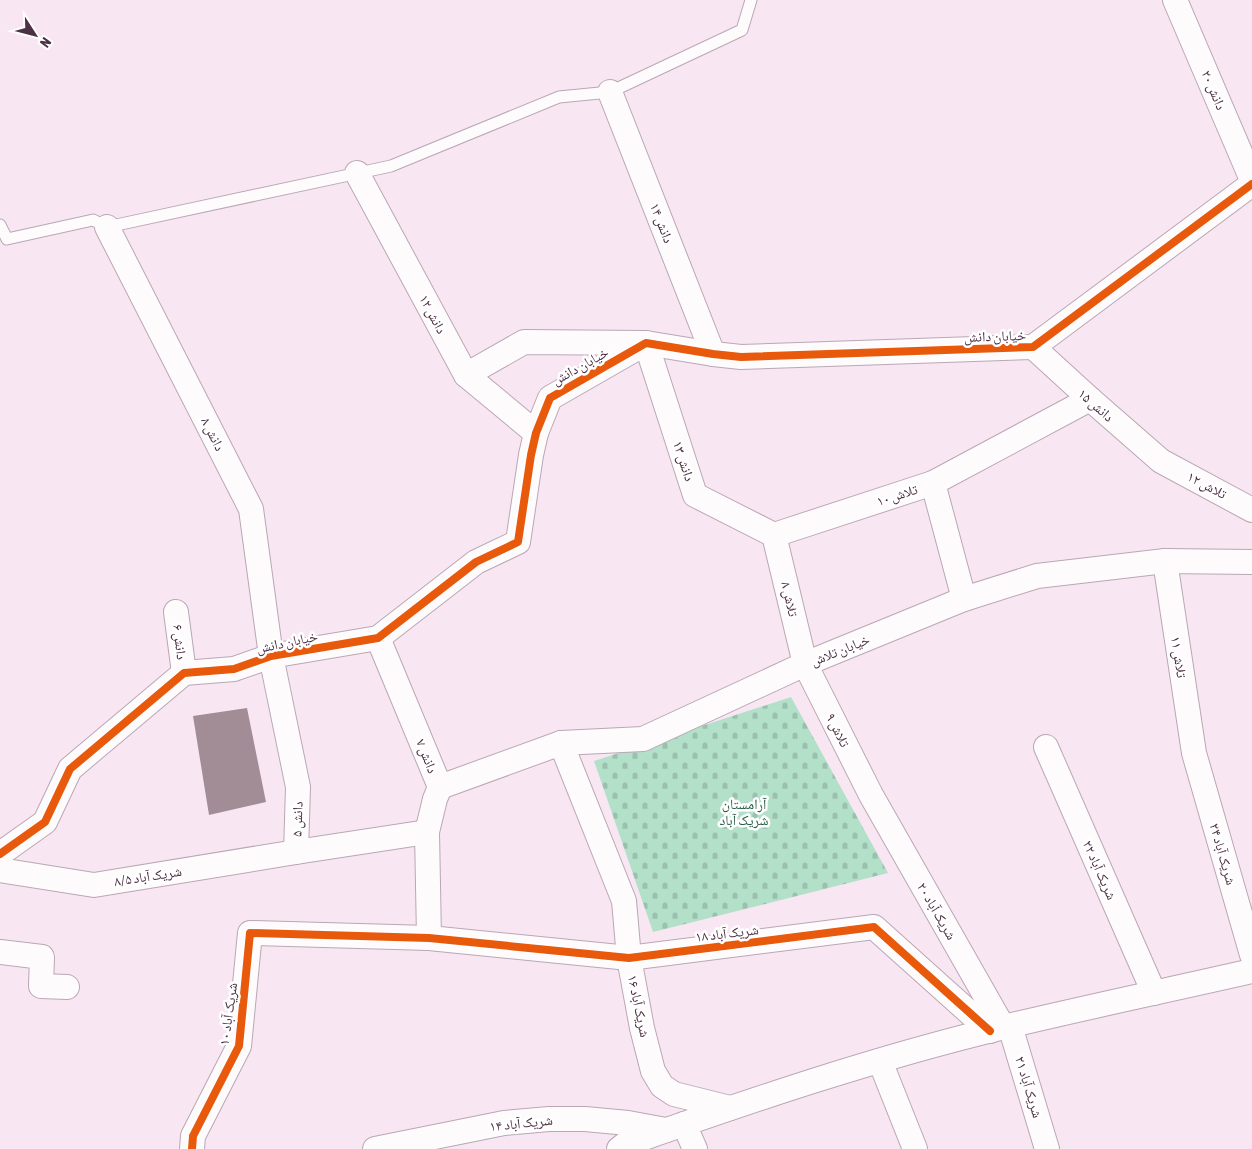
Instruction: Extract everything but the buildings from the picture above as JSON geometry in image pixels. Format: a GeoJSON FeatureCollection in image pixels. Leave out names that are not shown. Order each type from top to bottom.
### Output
{"type":"FeatureCollection","features":[{"type":"Feature","properties":{"kind":"street","name":"دانش ۲۰"},"geometry":{"type":"LineString","coordinates":[[1175,0],[1252,180]]}},
{"type":"Feature","properties":{"kind":"street","name":"دانش ۱۴"},"geometry":{"type":"LineString","coordinates":[[610,92],[713,354]]}},
{"type":"Feature","properties":{"kind":"street","name":"دانش ۱۲"},"geometry":{"type":"LineString","coordinates":[[357,173],[466,374],[536,433]]}},
{"type":"Feature","properties":{"kind":"street","name":"خیابان دانش"},"geometry":{"type":"LineString","coordinates":[[184,673],[234,668],[271,656],[378,638],[476,562],[518,542],[531,454],[536,433],[550,398],[646,343],[741,357],[1033,347],[1252,184]]}},
{"type":"Feature","properties":{"kind":"street","name":"دانش ۸"},"geometry":{"type":"LineString","coordinates":[[107,227],[252,509],[271,656]]}},
{"type":"Feature","properties":{"kind":"street"},"geometry":{"type":"LineString","coordinates":[[466,374],[524,342],[646,343]]}},
{"type":"Feature","properties":{"kind":"street","name":"دانش ۱۳"},"geometry":{"type":"LineString","coordinates":[[646,343],[695,496],[774,535]]}},
{"type":"Feature","properties":{"kind":"street","name":"دانش ۱۵"},"geometry":{"type":"LineString","coordinates":[[1033,347],[1161,461]]}},
{"type":"Feature","properties":{"kind":"street"},"geometry":{"type":"LineString","coordinates":[[934,483],[1090,399]]}},
{"type":"Feature","properties":{"kind":"street","name":"تلاش ۱۲"},"geometry":{"type":"LineString","coordinates":[[1161,461],[1252,510]]}},
{"type":"Feature","properties":{"kind":"street","name":"تلاش ۱۰"},"geometry":{"type":"LineString","coordinates":[[774,535],[934,483],[964,599]]}},
{"type":"Feature","properties":{"kind":"street","name":"تلاش ۸"},"geometry":{"type":"LineString","coordinates":[[774,535],[805,664]]}},
{"type":"Feature","properties":{"kind":"street","name":"خیابان تلاش"},"geometry":{"type":"LineString","coordinates":[[440,787],[561,743],[642,739],[805,664],[964,599],[1037,576],[1165,561],[1252,562]]}},
{"type":"Feature","properties":{"kind":"street","name":"تلاش ۱۱"},"geometry":{"type":"LineString","coordinates":[[1165,561],[1194,753]]}},
{"type":"Feature","properties":{"kind":"street","name":"دانش ۶"},"geometry":{"type":"LineString","coordinates":[[176,612],[184,673]]}},
{"type":"Feature","properties":{"kind":"street","name":"دانش ۷"},"geometry":{"type":"LineString","coordinates":[[378,638],[440,787],[427,832],[429,938]]}},
{"type":"Feature","properties":{"kind":"street","name":"دانش ۵"},"geometry":{"type":"LineString","coordinates":[[271,656],[298,787],[296,852],[427,832]]}},
{"type":"Feature","properties":{"kind":"street","name":"تلاش ۹"},"geometry":{"type":"LineString","coordinates":[[805,664],[871,795]]}},
{"type":"Feature","properties":{"kind":"street"},"geometry":{"type":"LineString","coordinates":[[0,854],[46,822],[70,769],[184,673]]}},
{"type":"Feature","properties":{"kind":"street","name":"شریک آباد ۱۶"},"geometry":{"type":"LineString","coordinates":[[561,743],[624,901],[629,958],[642,1028],[654,1070],[662,1086],[674,1094],[730,1108]]}},
{"type":"Feature","properties":{"kind":"street","name":"شریک آباد ۲۲"},"geometry":{"type":"LineString","coordinates":[[1046,747],[1154,993]]}},
{"type":"Feature","properties":{"kind":"street","name":"شریک آباد ۲۴"},"geometry":{"type":"LineString","coordinates":[[1194,753],[1252,955]]}},
{"type":"Feature","properties":{"kind":"street","name":"شریک آباد ۲۰"},"geometry":{"type":"LineString","coordinates":[[871,795],[1001,1028]]}},
{"type":"Feature","properties":{"kind":"street","name":"شریک آباد ۸/۵"},"geometry":{"type":"LineString","coordinates":[[0,870],[94,885],[296,852]]}},
{"type":"Feature","properties":{"kind":"street","name":"شریک آباد ۱۸"},"geometry":{"type":"LineString","coordinates":[[250,933],[429,938],[629,958],[874,927],[1001,1028]]}},
{"type":"Feature","properties":{"kind":"street","name":"شریک آباد ۱۰"},"geometry":{"type":"LineString","coordinates":[[192,1149],[193,1136],[239,1046],[250,933]]}},
{"type":"Feature","properties":{"kind":"street"},"geometry":{"type":"LineString","coordinates":[[0,952],[42,957],[42,986],[68,986]]}},
{"type":"Feature","properties":{"kind":"street"},"geometry":{"type":"LineString","coordinates":[[618,1149],[624,1145],[730,1108],[880,1061],[1001,1028],[1252,971]]}},
{"type":"Feature","properties":{"kind":"street","name":"شریک آباد ۲۱"},"geometry":{"type":"LineString","coordinates":[[1001,1028],[1048,1149]]}},
{"type":"Feature","properties":{"kind":"street"},"geometry":{"type":"LineString","coordinates":[[880,1061],[915,1149]]}},
{"type":"Feature","properties":{"kind":"street","name":"شریک آباد ۱۴"},"geometry":{"type":"LineString","coordinates":[[375,1149],[411,1146],[504,1122],[585,1119],[676,1127]]}},
{"type":"Feature","properties":{"kind":"street"},"geometry":{"type":"LineString","coordinates":[[676,1127],[695,1149]]}},
{"type":"Feature","properties":{"kind":"lane"},"geometry":{"type":"LineString","coordinates":[[0,225],[7,239],[93,220],[107,227],[391,166],[559,97],[610,92],[742,30],[751,0]]}},
{"type":"Feature","properties":{"kind":"green space","name":"آرامستان شریک آباد"},"geometry":{"type":"Polygon","coordinates":[[[791,697],[888,873],[653,932],[594,761],[791,697]]]}},
{"type":"Feature","properties":{"kind":"cycle path"},"geometry":{"type":"LineString","coordinates":[[0,854],[45,822],[70,769],[184,673],[234,669],[271,656],[378,638],[476,562],[518,542],[531,455],[536,433],[550,398],[646,343],[741,357],[1033,347],[1252,184]]}},
{"type":"Feature","properties":{"kind":"cycle path"},"geometry":{"type":"LineString","coordinates":[[192,1149],[193,1136],[239,1046],[250,933],[429,938],[629,958],[874,927],[990,1031]]}}]}
